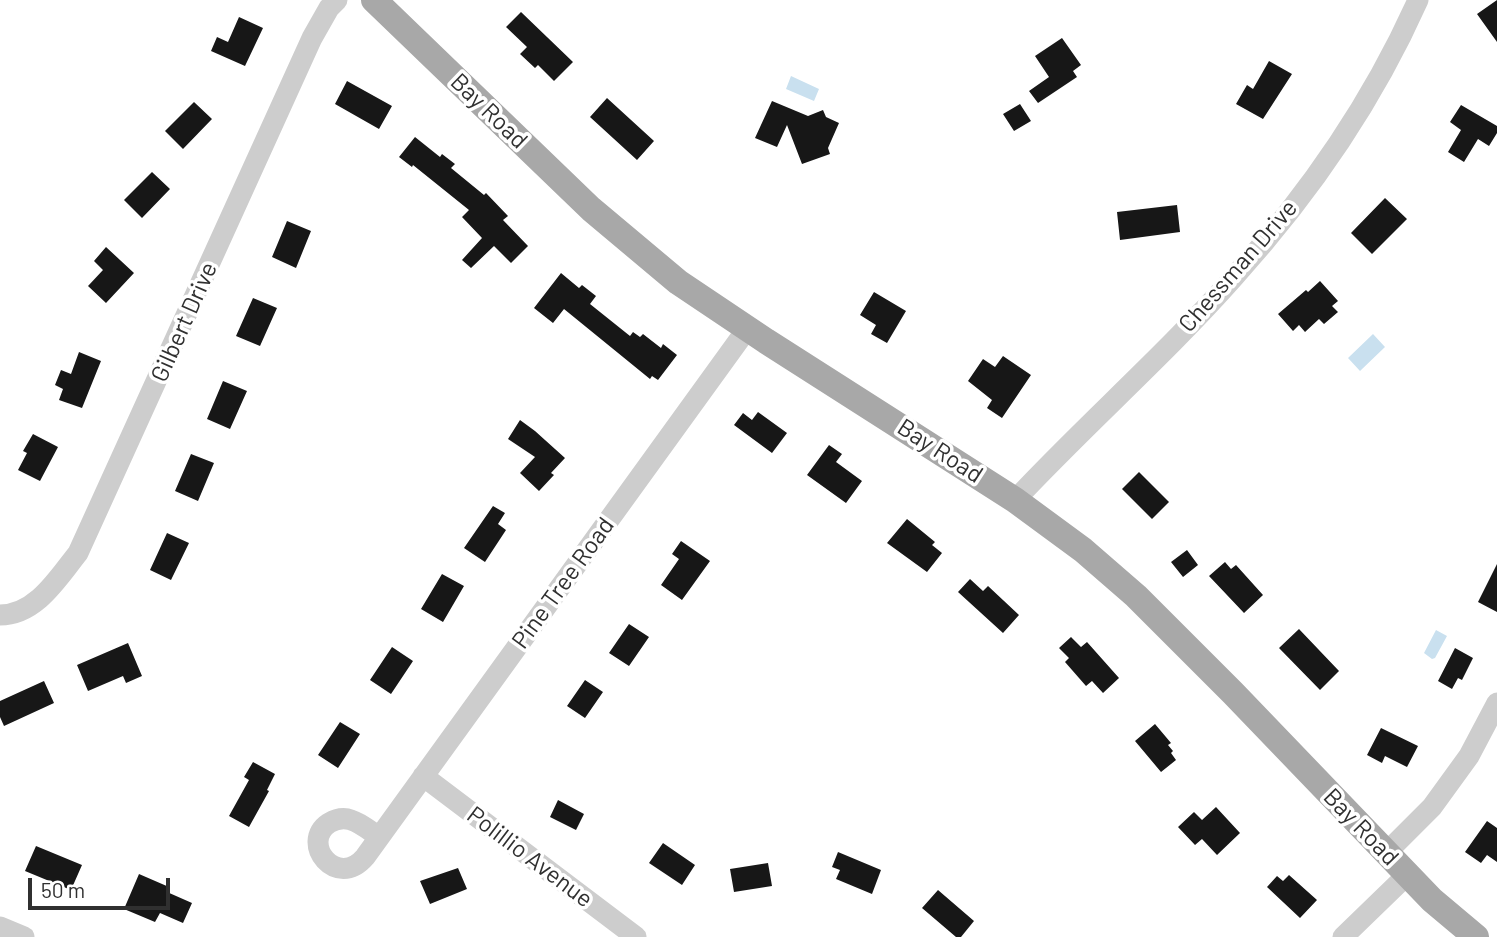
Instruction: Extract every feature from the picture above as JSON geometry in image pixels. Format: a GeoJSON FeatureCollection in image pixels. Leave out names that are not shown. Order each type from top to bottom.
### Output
{"type":"FeatureCollection","features":[{"type":"Feature","properties":{"kind":"main road","name":"Bay Road"},"geometry":{"type":"LineString","coordinates":[[374,0],[640,253],[696,295],[1015,500],[1083,550],[1136,596],[1233,693],[1432,900],[1476,937]]}},
{"type":"Feature","properties":{"kind":"street","name":"Gilbert Drive"},"geometry":{"type":"LineString","coordinates":[[0,615],[30,607],[46,593],[78,553],[312,38],[329,8],[337,0]]}},
{"type":"Feature","properties":{"kind":"street","name":"Chessman Drive"},"geometry":{"type":"LineString","coordinates":[[1015,500],[1224,288],[1282,220],[1330,155],[1371,91],[1418,0]]}},
{"type":"Feature","properties":{"kind":"street","name":"Pine Tree Road"},"geometry":{"type":"LineString","coordinates":[[379,837],[747,329]]}},
{"type":"Feature","properties":{"kind":"street"},"geometry":{"type":"LineString","coordinates":[[1386,853],[1432,807],[1469,756],[1497,703]]}},
{"type":"Feature","properties":{"kind":"street","name":"Polillio Avenue"},"geometry":{"type":"LineString","coordinates":[[423,776],[636,937]]}},
{"type":"Feature","properties":{"kind":"street"},"geometry":{"type":"LineString","coordinates":[[1343,937],[1407,875]]}},
{"type":"Feature","properties":{"kind":"street"},"geometry":{"type":"LineString","coordinates":[[0,927],[24,937]]}},
{"type":"Feature","properties":{"kind":"water"},"geometry":{"type":"Polygon","coordinates":[[[791,76],[819,89],[814,101],[786,89],[791,76]]]}},
{"type":"Feature","properties":{"kind":"water"},"geometry":{"type":"Polygon","coordinates":[[[1373,334],[1385,347],[1360,371],[1348,358],[1373,334]]]}},
{"type":"Feature","properties":{"kind":"water"},"geometry":{"type":"Polygon","coordinates":[[[1436,630],[1447,636],[1432,659],[1424,653],[1436,630]]]}},
{"type":"Feature","properties":{"kind":"building"},"geometry":{"type":"Polygon","coordinates":[[[1497,0],[1497,42],[1477,14],[1497,0]]]}},
{"type":"Feature","properties":{"kind":"building"},"geometry":{"type":"Polygon","coordinates":[[[521,12],[573,62],[554,81],[538,65],[535,68],[520,54],[527,47],[506,27],[521,12]]]}},
{"type":"Feature","properties":{"kind":"building"},"geometry":{"type":"Polygon","coordinates":[[[239,17],[263,28],[245,66],[211,51],[217,37],[228,42],[239,17]]]}},
{"type":"Feature","properties":{"kind":"building"},"geometry":{"type":"Polygon","coordinates":[[[1062,38],[1081,65],[1073,71],[1077,77],[1038,103],[1029,91],[1049,77],[1035,56],[1062,38]]]}},
{"type":"Feature","properties":{"kind":"building"},"geometry":{"type":"Polygon","coordinates":[[[1269,61],[1292,74],[1263,119],[1236,104],[1247,85],[1253,89],[1269,61]]]}},
{"type":"Feature","properties":{"kind":"building"},"geometry":{"type":"Polygon","coordinates":[[[347,81],[392,106],[379,129],[335,104],[347,81]]]}},
{"type":"Feature","properties":{"kind":"building"},"geometry":{"type":"Polygon","coordinates":[[[607,98],[654,141],[637,160],[590,117],[607,98]]]}},
{"type":"Feature","properties":{"kind":"building"},"geometry":{"type":"Polygon","coordinates":[[[772,101],[808,116],[823,110],[826,117],[839,123],[828,148],[830,154],[802,164],[787,125],[777,147],[755,138],[772,101]]]}},
{"type":"Feature","properties":{"kind":"building"},"geometry":{"type":"Polygon","coordinates":[[[194,102],[212,119],[183,149],[165,131],[194,102]]]}},
{"type":"Feature","properties":{"kind":"building"},"geometry":{"type":"Polygon","coordinates":[[[1020,104],[1031,121],[1014,131],[1003,114],[1020,104]]]}},
{"type":"Feature","properties":{"kind":"building"},"geometry":{"type":"Polygon","coordinates":[[[1461,105],[1497,126],[1497,133],[1489,146],[1478,139],[1464,162],[1448,152],[1461,130],[1450,122],[1461,105]]]}},
{"type":"Feature","properties":{"kind":"building"},"geometry":{"type":"Polygon","coordinates":[[[415,137],[440,157],[442,154],[455,164],[451,168],[484,195],[486,193],[508,216],[503,220],[528,246],[511,263],[494,246],[471,268],[462,260],[482,238],[462,217],[469,210],[399,157],[415,137]]]}},
{"type":"Feature","properties":{"kind":"building"},"geometry":{"type":"Polygon","coordinates":[[[152,172],[170,189],[142,218],[124,200],[152,172]]]}},
{"type":"Feature","properties":{"kind":"building"},"geometry":{"type":"Polygon","coordinates":[[[1385,198],[1407,219],[1372,254],[1351,233],[1385,198]]]}},
{"type":"Feature","properties":{"kind":"building"},"geometry":{"type":"Polygon","coordinates":[[[1177,205],[1180,232],[1120,240],[1117,212],[1177,205]]]}},
{"type":"Feature","properties":{"kind":"building"},"geometry":{"type":"Polygon","coordinates":[[[287,221],[311,231],[296,268],[272,257],[287,221]]]}},
{"type":"Feature","properties":{"kind":"building"},"geometry":{"type":"Polygon","coordinates":[[[106,247],[134,273],[106,303],[88,286],[103,270],[94,261],[106,247]]]}},
{"type":"Feature","properties":{"kind":"building"},"geometry":{"type":"Polygon","coordinates":[[[561,273],[579,288],[582,285],[596,296],[590,304],[630,336],[633,332],[640,337],[643,334],[661,348],[663,344],[677,355],[658,380],[652,376],[650,379],[564,309],[553,323],[534,308],[561,273]]]}},
{"type":"Feature","properties":{"kind":"building"},"geometry":{"type":"Polygon","coordinates":[[[1320,281],[1338,301],[1332,306],[1338,312],[1324,324],[1319,319],[1305,332],[1299,325],[1293,331],[1278,314],[1320,281]]]}},
{"type":"Feature","properties":{"kind":"building"},"geometry":{"type":"Polygon","coordinates":[[[874,292],[906,311],[887,343],[871,334],[876,325],[860,315],[874,292]]]}},
{"type":"Feature","properties":{"kind":"building"},"geometry":{"type":"Polygon","coordinates":[[[253,298],[277,308],[260,346],[236,336],[253,298]]]}},
{"type":"Feature","properties":{"kind":"building"},"geometry":{"type":"Polygon","coordinates":[[[79,352],[101,361],[82,408],[59,400],[63,389],[55,385],[61,370],[71,374],[79,352]]]}},
{"type":"Feature","properties":{"kind":"building"},"geometry":{"type":"Polygon","coordinates":[[[1003,356],[1031,375],[1002,418],[987,408],[992,400],[968,381],[983,359],[995,367],[1003,356]]]}},
{"type":"Feature","properties":{"kind":"building"},"geometry":{"type":"Polygon","coordinates":[[[223,381],[247,391],[230,429],[207,419],[223,381]]]}},
{"type":"Feature","properties":{"kind":"building"},"geometry":{"type":"Polygon","coordinates":[[[758,412],[787,433],[772,453],[734,425],[743,413],[752,420],[758,412]]]}},
{"type":"Feature","properties":{"kind":"building"},"geometry":{"type":"Polygon","coordinates":[[[520,420],[565,458],[539,491],[520,473],[535,457],[508,439],[520,420]]]}},
{"type":"Feature","properties":{"kind":"building"},"geometry":{"type":"Polygon","coordinates":[[[33,434],[58,447],[40,481],[18,470],[27,453],[23,451],[33,434]]]}},
{"type":"Feature","properties":{"kind":"building"},"geometry":{"type":"Polygon","coordinates":[[[829,445],[842,454],[836,462],[862,481],[846,503],[807,475],[829,445]]]}},
{"type":"Feature","properties":{"kind":"building"},"geometry":{"type":"Polygon","coordinates":[[[191,454],[214,463],[198,501],[175,491],[191,454]]]}},
{"type":"Feature","properties":{"kind":"building"},"geometry":{"type":"Polygon","coordinates":[[[1139,472],[1169,502],[1152,519],[1122,489],[1139,472]]]}},
{"type":"Feature","properties":{"kind":"building"},"geometry":{"type":"Polygon","coordinates":[[[493,506],[505,513],[498,524],[506,530],[485,562],[464,548],[493,506]]]}},
{"type":"Feature","properties":{"kind":"building"},"geometry":{"type":"Polygon","coordinates":[[[907,519],[935,542],[932,545],[942,553],[927,572],[887,543],[907,519]]]}},
{"type":"Feature","properties":{"kind":"building"},"geometry":{"type":"Polygon","coordinates":[[[167,533],[189,543],[171,580],[150,570],[167,533]]]}},
{"type":"Feature","properties":{"kind":"building"},"geometry":{"type":"Polygon","coordinates":[[[681,541],[710,561],[682,600],[661,585],[679,559],[672,554],[681,541]]]}},
{"type":"Feature","properties":{"kind":"building"},"geometry":{"type":"Polygon","coordinates":[[[1187,550],[1198,565],[1183,577],[1171,562],[1187,550]]]}},
{"type":"Feature","properties":{"kind":"building"},"geometry":{"type":"Polygon","coordinates":[[[1225,562],[1231,569],[1236,565],[1263,595],[1244,613],[1209,576],[1225,562]]]}},
{"type":"Feature","properties":{"kind":"building"},"geometry":{"type":"Polygon","coordinates":[[[1497,564],[1497,612],[1478,602],[1497,564]]]}},
{"type":"Feature","properties":{"kind":"building"},"geometry":{"type":"Polygon","coordinates":[[[442,574],[464,586],[443,622],[421,609],[442,574]]]}},
{"type":"Feature","properties":{"kind":"building"},"geometry":{"type":"Polygon","coordinates":[[[970,579],[983,591],[988,586],[1019,615],[1003,633],[958,592],[970,579]]]}},
{"type":"Feature","properties":{"kind":"building"},"geometry":{"type":"Polygon","coordinates":[[[629,624],[649,637],[629,666],[609,653],[629,624]]]}},
{"type":"Feature","properties":{"kind":"building"},"geometry":{"type":"Polygon","coordinates":[[[1299,629],[1339,671],[1320,690],[1279,648],[1299,629]]]}},
{"type":"Feature","properties":{"kind":"building"},"geometry":{"type":"Polygon","coordinates":[[[1071,637],[1081,647],[1087,642],[1119,678],[1103,693],[1092,681],[1086,686],[1065,662],[1069,658],[1059,648],[1071,637]]]}},
{"type":"Feature","properties":{"kind":"building"},"geometry":{"type":"Polygon","coordinates":[[[128,643],[142,676],[126,683],[123,676],[88,691],[77,665],[128,643]]]}},
{"type":"Feature","properties":{"kind":"building"},"geometry":{"type":"Polygon","coordinates":[[[392,647],[413,661],[391,694],[370,680],[392,647]]]}},
{"type":"Feature","properties":{"kind":"building"},"geometry":{"type":"Polygon","coordinates":[[[1455,648],[1473,658],[1462,680],[1458,678],[1452,689],[1438,681],[1455,648]]]}},
{"type":"Feature","properties":{"kind":"building"},"geometry":{"type":"Polygon","coordinates":[[[585,680],[603,692],[585,718],[567,706],[585,680]]]}},
{"type":"Feature","properties":{"kind":"building"},"geometry":{"type":"Polygon","coordinates":[[[44,681],[54,703],[4,726],[0,717],[0,701],[44,681]]]}},
{"type":"Feature","properties":{"kind":"building"},"geometry":{"type":"Polygon","coordinates":[[[340,722],[360,734],[338,768],[318,755],[340,722]]]}},
{"type":"Feature","properties":{"kind":"building"},"geometry":{"type":"Polygon","coordinates":[[[1155,724],[1171,743],[1168,745],[1176,760],[1161,772],[1135,741],[1155,724]]]}},
{"type":"Feature","properties":{"kind":"building"},"geometry":{"type":"Polygon","coordinates":[[[1381,728],[1418,746],[1407,767],[1385,756],[1382,763],[1367,755],[1381,728]]]}},
{"type":"Feature","properties":{"kind":"building"},"geometry":{"type":"Polygon","coordinates":[[[253,762],[275,774],[267,790],[269,791],[249,827],[229,816],[249,780],[244,777],[253,762]]]}},
{"type":"Feature","properties":{"kind":"building"},"geometry":{"type":"Polygon","coordinates":[[[558,800],[584,814],[576,830],[550,817],[558,800]]]}},
{"type":"Feature","properties":{"kind":"building"},"geometry":{"type":"Polygon","coordinates":[[[1216,807],[1240,833],[1217,855],[1202,839],[1195,845],[1178,827],[1194,812],[1202,820],[1216,807]]]}},
{"type":"Feature","properties":{"kind":"building"},"geometry":{"type":"Polygon","coordinates":[[[1487,821],[1497,828],[1497,862],[1487,855],[1481,863],[1465,852],[1487,821]]]}},
{"type":"Feature","properties":{"kind":"building"},"geometry":{"type":"Polygon","coordinates":[[[663,843],[695,865],[682,885],[649,863],[663,843]]]}},
{"type":"Feature","properties":{"kind":"building"},"geometry":{"type":"Polygon","coordinates":[[[36,846],[82,865],[71,890],[25,871],[36,846]]]}},
{"type":"Feature","properties":{"kind":"building"},"geometry":{"type":"Polygon","coordinates":[[[838,852],[881,870],[872,894],[836,879],[840,870],[832,867],[838,852]]]}},
{"type":"Feature","properties":{"kind":"building"},"geometry":{"type":"Polygon","coordinates":[[[768,863],[772,886],[734,892],[730,869],[768,863]]]}},
{"type":"Feature","properties":{"kind":"building"},"geometry":{"type":"Polygon","coordinates":[[[458,868],[467,889],[430,904],[420,881],[458,868]]]}},
{"type":"Feature","properties":{"kind":"building"},"geometry":{"type":"Polygon","coordinates":[[[139,874],[169,887],[167,892],[192,903],[183,923],[160,913],[155,922],[124,909],[139,874]]]}},
{"type":"Feature","properties":{"kind":"building"},"geometry":{"type":"Polygon","coordinates":[[[1289,875],[1317,900],[1300,918],[1267,887],[1277,876],[1283,881],[1289,875]]]}},
{"type":"Feature","properties":{"kind":"building"},"geometry":{"type":"Polygon","coordinates":[[[938,890],[974,921],[961,937],[956,937],[922,908],[938,890]]]}}]}
